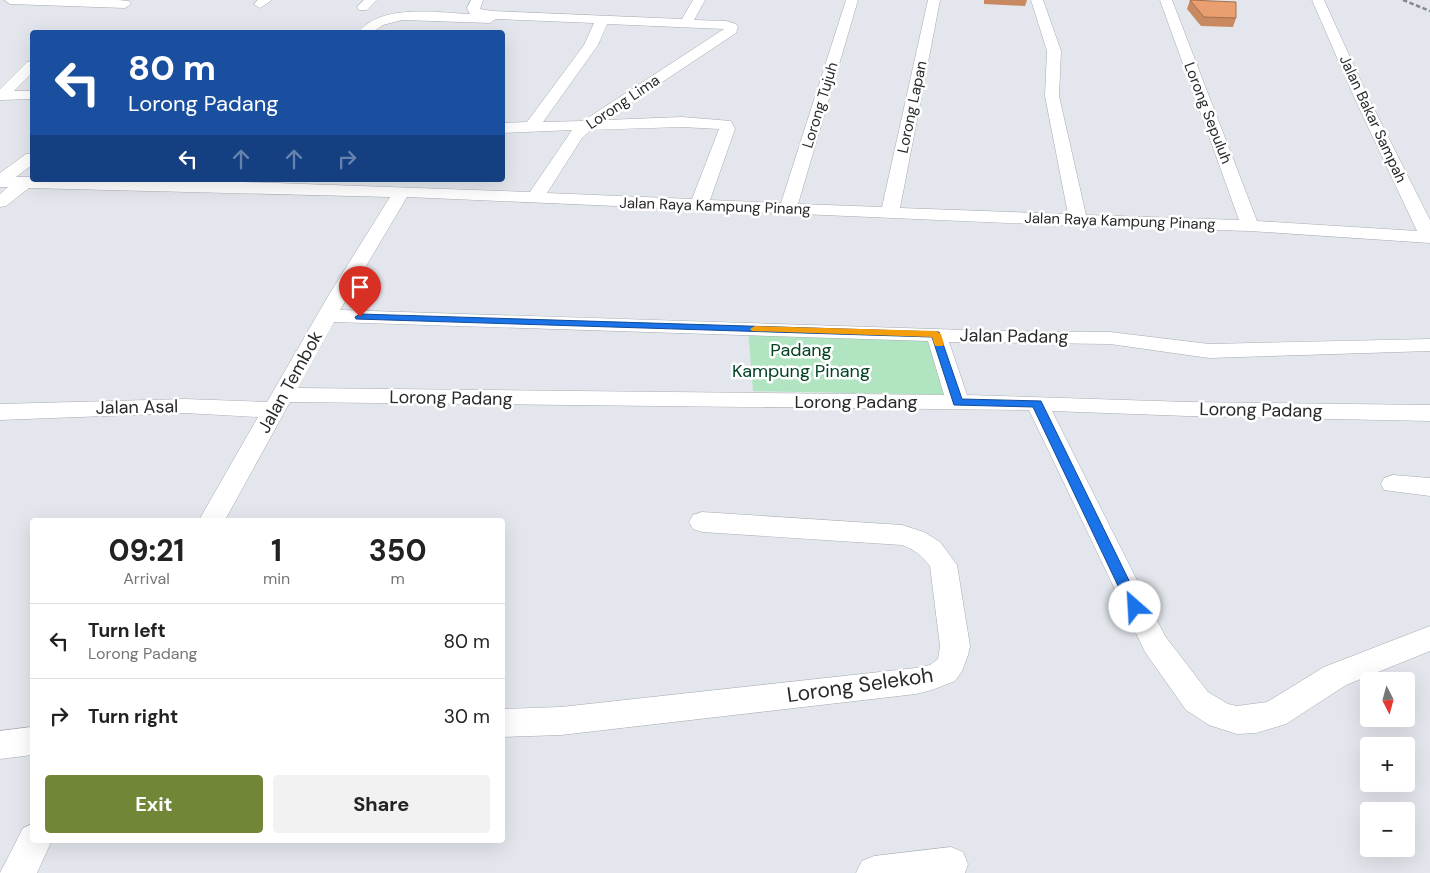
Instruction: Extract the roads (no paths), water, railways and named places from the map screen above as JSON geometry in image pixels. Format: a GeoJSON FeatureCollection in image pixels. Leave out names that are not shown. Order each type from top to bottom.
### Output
{"type":"FeatureCollection","features":[{"type":"Feature","properties":{"kind":"street"},"geometry":{"type":"LineString","coordinates":[[10,0],[125,4]]}},
{"type":"Feature","properties":{"kind":"street"},"geometry":{"type":"LineString","coordinates":[[0,12],[20,0]]}},
{"type":"Feature","properties":{"kind":"street"},"geometry":{"type":"LineString","coordinates":[[368,30],[378,22],[402,16],[686,23],[699,0]]}},
{"type":"Feature","properties":{"kind":"street","name":"Lorong Tujuh"},"geometry":{"type":"LineString","coordinates":[[788,209],[852,0]]}},
{"type":"Feature","properties":{"kind":"street","name":"Lorong Lapan"},"geometry":{"type":"LineString","coordinates":[[890,213],[934,0]]}},
{"type":"Feature","properties":{"kind":"street"},"geometry":{"type":"LineString","coordinates":[[1036,0],[1054,51],[1052,96],[1078,220]]}},
{"type":"Feature","properties":{"kind":"street","name":"Lorong Sepuluh"},"geometry":{"type":"LineString","coordinates":[[1166,0],[1250,226]]}},
{"type":"Feature","properties":{"kind":"street","name":"Jalan Bakar Sampah"},"geometry":{"type":"LineString","coordinates":[[1318,0],[1362,99],[1429,237]]}},
{"type":"Feature","properties":{"kind":"street"},"geometry":{"type":"LineString","coordinates":[[476,6],[498,17]]}},
{"type":"Feature","properties":{"kind":"street"},"geometry":{"type":"LineString","coordinates":[[582,19],[592,6]]}},
{"type":"Feature","properties":{"kind":"street"},"geometry":{"type":"LineString","coordinates":[[487,30],[498,17]]}},
{"type":"Feature","properties":{"kind":"street"},"geometry":{"type":"LineString","coordinates":[[532,127],[591,45],[602,20]]}},
{"type":"Feature","properties":{"kind":"street","name":"Lorong Lima"},"geometry":{"type":"LineString","coordinates":[[534,198],[576,135],[588,124],[731,30],[731,27],[726,25],[686,23]]}},
{"type":"Feature","properties":{"kind":"street"},"geometry":{"type":"LineString","coordinates":[[30,67],[1,96],[30,95]]}},
{"type":"Feature","properties":{"kind":"street"},"geometry":{"type":"LineString","coordinates":[[505,128],[682,122],[725,124],[727,129],[700,206]]}},
{"type":"Feature","properties":{"kind":"street"},"geometry":{"type":"LineString","coordinates":[[0,181],[30,159]]}},
{"type":"Feature","properties":{"kind":"street","name":"Jalan Raya Kampung Pinang"},"geometry":{"type":"LineString","coordinates":[[0,181],[358,185],[401,193],[1250,226],[1429,237]]}},
{"type":"Feature","properties":{"kind":"street"},"geometry":{"type":"LineString","coordinates":[[0,202],[26,182]]}},
{"type":"Feature","properties":{"kind":"street","name":"Jalan Tembok"},"geometry":{"type":"LineString","coordinates":[[213,518],[327,316],[401,193]]}},
{"type":"Feature","properties":{"kind":"street","name":"Jalan Padang"},"geometry":{"type":"LineString","coordinates":[[327,316],[997,337],[1110,338],[1209,351],[1430,345]]}},
{"type":"Feature","properties":{"kind":"street"},"geometry":{"type":"LineString","coordinates":[[936,334],[958,402]]}},
{"type":"Feature","properties":{"kind":"street","name":"Lorong Padang"},"geometry":{"type":"LineString","coordinates":[[278,403],[958,402],[1430,413]]}},
{"type":"Feature","properties":{"kind":"street","name":"Jalan Asal"},"geometry":{"type":"LineString","coordinates":[[0,412],[278,403]]}},
{"type":"Feature","properties":{"kind":"street"},"geometry":{"type":"LineString","coordinates":[[1037,403],[1155,644],[1197,701],[1212,711],[1237,720],[1256,719],[1275,714],[1335,676],[1430,638]]}},
{"type":"Feature","properties":{"kind":"street"},"geometry":{"type":"LineString","coordinates":[[1394,484],[1430,487]]}},
{"type":"Feature","properties":{"kind":"street","name":"Lorong Selekoh"},"geometry":{"type":"LineString","coordinates":[[505,723],[562,721],[916,681],[937,677],[949,669],[954,659],[955,646],[943,565],[927,544],[916,538],[902,535],[702,522]]}},
{"type":"Feature","properties":{"kind":"street"},"geometry":{"type":"LineString","coordinates":[[0,745],[30,741]]}},
{"type":"Feature","properties":{"kind":"street"},"geometry":{"type":"LineString","coordinates":[[18,873],[33,843]]}},
{"type":"Feature","properties":{"kind":"street"},"geometry":{"type":"LineString","coordinates":[[874,873],[951,864]]}},
{"type":"Feature","properties":{"kind":"railway"},"geometry":{"type":"LineString","coordinates":[[1403,0],[1430,11]]}},
{"type":"Feature","properties":{"kind":"park label","name":"Padang Kampung Pinang"},"geometry":{"type":"Point","coordinates":[801,360]}}]}
